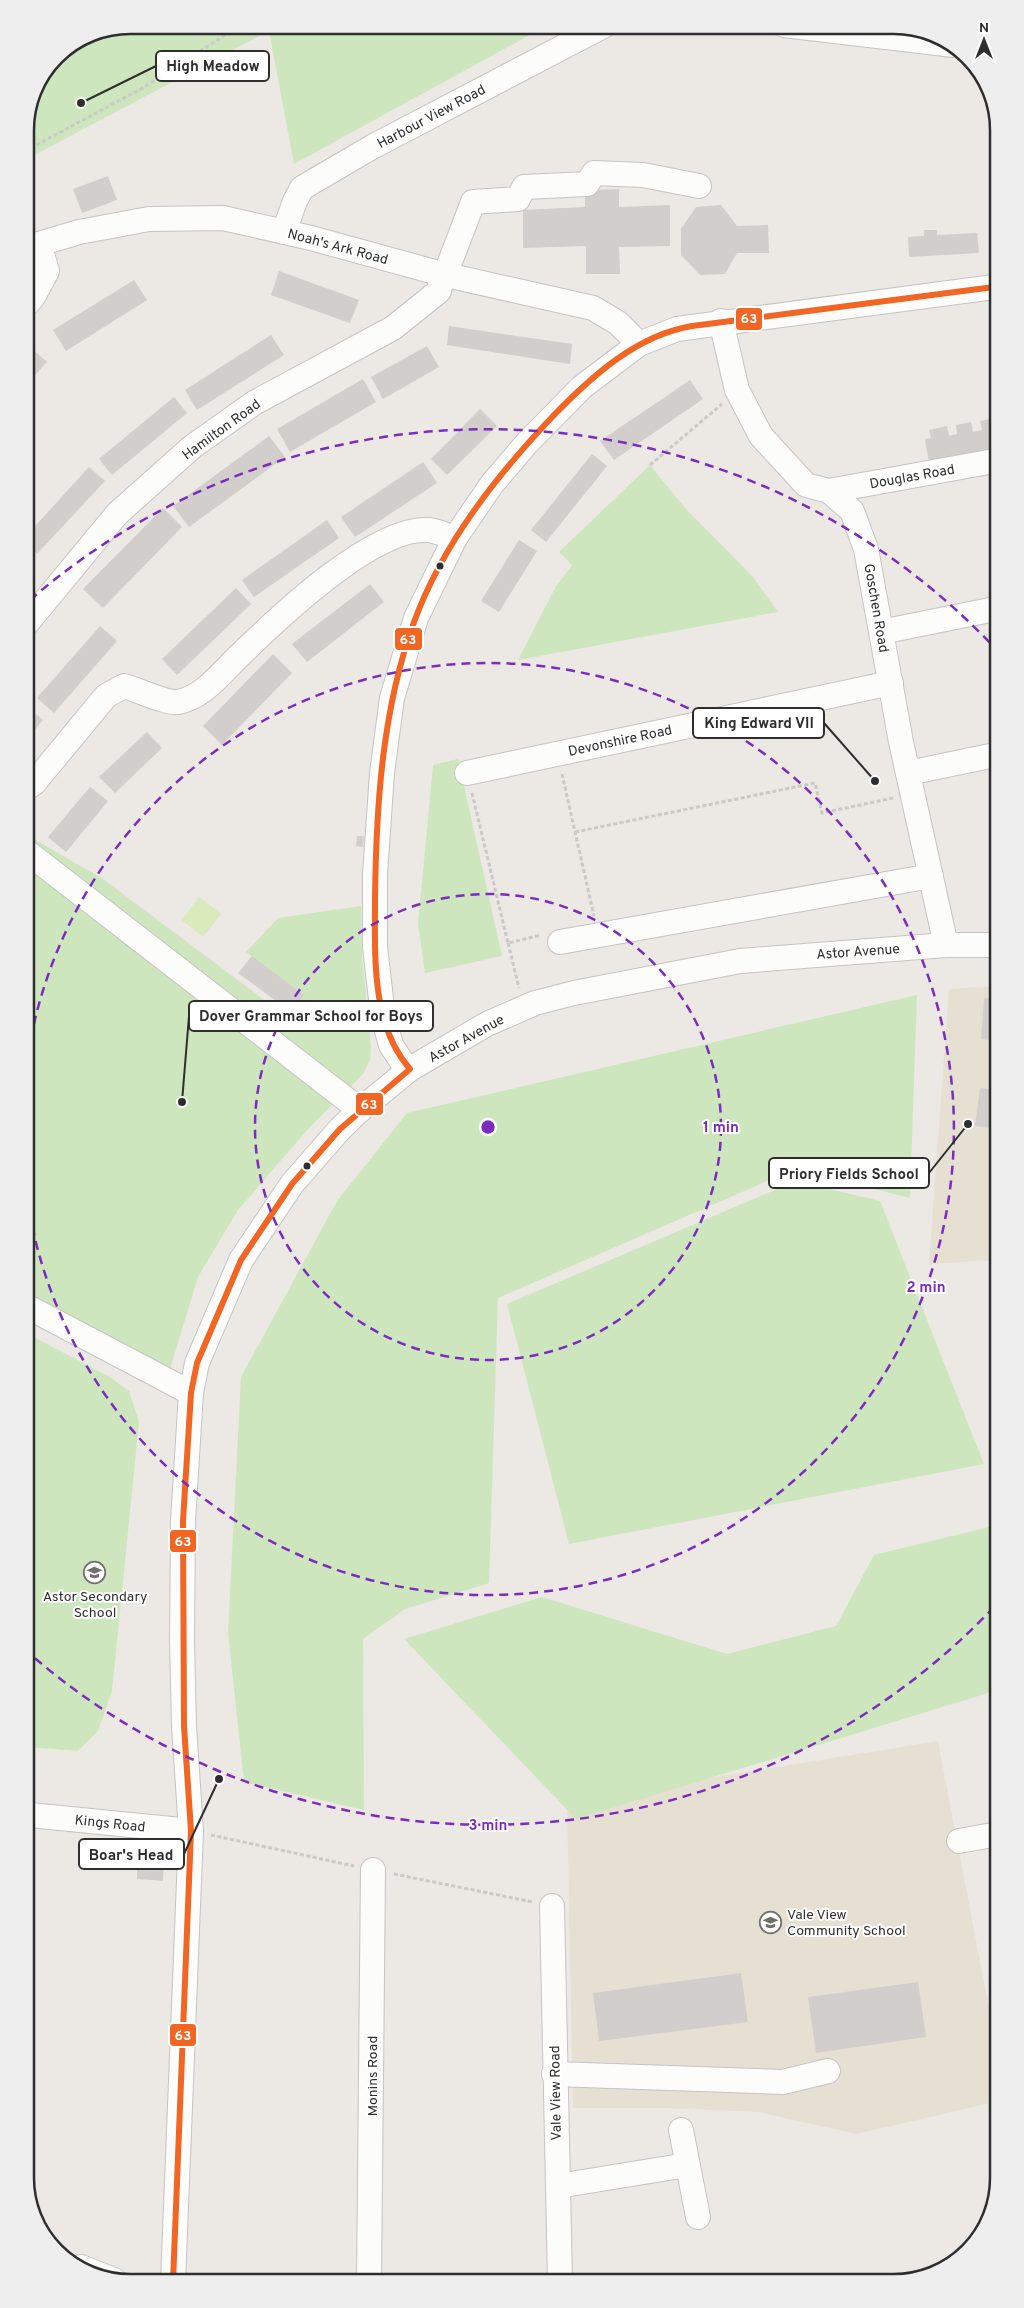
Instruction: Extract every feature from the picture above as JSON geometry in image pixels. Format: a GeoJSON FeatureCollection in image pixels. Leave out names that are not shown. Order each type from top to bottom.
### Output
{"type":"FeatureCollection","features":[{"type":"Feature","properties":{"kind":"street","name":"Harbour View Road"},"geometry":{"type":"LineString","coordinates":[[284,232],[295,201],[302,188],[372,147],[587,34]]}},
{"type":"Feature","properties":{"kind":"street"},"geometry":{"type":"LineString","coordinates":[[860,34],[934,43]]}},
{"type":"Feature","properties":{"kind":"street","name":"Hamilton Road"},"geometry":{"type":"LineString","coordinates":[[34,613],[117,514],[192,447],[254,403],[392,328],[425,304],[439,291],[473,202],[518,199],[524,187],[587,184],[594,172],[643,175],[699,186]]}},
{"type":"Feature","properties":{"kind":"street","name":"Noah's Ark Road"},"geometry":{"type":"LineString","coordinates":[[34,247],[79,232],[149,220],[223,218],[284,232],[444,275],[593,308],[618,323],[639,344]]}},
{"type":"Feature","properties":{"kind":"street"},"geometry":{"type":"LineString","coordinates":[[34,251],[47,271],[34,297]]}},
{"type":"Feature","properties":{"kind":"street"},"geometry":{"type":"LineString","coordinates":[[410,1069],[402,1062],[391,1046],[383,1016],[375,947],[375,874],[382,773],[392,698],[416,618],[455,538],[492,484],[527,444],[582,387],[639,344],[677,328],[990,287]]}},
{"type":"Feature","properties":{"kind":"street","name":"Goschen Road"},"geometry":{"type":"LineString","coordinates":[[721,321],[737,390],[761,436],[788,468],[806,485],[830,491],[852,511],[864,541],[910,783],[946,945]]}},
{"type":"Feature","properties":{"kind":"street","name":"Douglas Road"},"geometry":{"type":"LineString","coordinates":[[830,491],[990,462]]}},
{"type":"Feature","properties":{"kind":"street"},"geometry":{"type":"LineString","coordinates":[[34,783],[106,696],[124,686],[176,703],[201,693],[280,615],[346,564],[382,544],[409,533],[430,530],[455,538]]}},
{"type":"Feature","properties":{"kind":"street"},"geometry":{"type":"LineString","coordinates":[[881,632],[990,610]]}},
{"type":"Feature","properties":{"kind":"street","name":"Devonshire Road"},"geometry":{"type":"LineString","coordinates":[[467,773],[891,683]]}},
{"type":"Feature","properties":{"kind":"street"},"geometry":{"type":"LineString","coordinates":[[910,783],[990,757]]}},
{"type":"Feature","properties":{"kind":"street"},"geometry":{"type":"LineString","coordinates":[[34,857],[360,1110]]}},
{"type":"Feature","properties":{"kind":"street"},"geometry":{"type":"LineString","coordinates":[[560,942],[931,876]]}},
{"type":"Feature","properties":{"kind":"street","name":"Astor Avenue"},"geometry":{"type":"LineString","coordinates":[[172,2274],[191,1831],[184,1726],[182,1641],[183,1521],[191,1393],[197,1363],[241,1260],[292,1184],[340,1129],[360,1110],[410,1069],[487,1024],[524,1008],[574,993],[740,961],[946,945],[990,945]]}},
{"type":"Feature","properties":{"kind":"street"},"geometry":{"type":"LineString","coordinates":[[34,1310],[191,1393]]}},
{"type":"Feature","properties":{"kind":"street","name":"Kings Road"},"geometry":{"type":"LineString","coordinates":[[34,1815],[191,1831]]}},
{"type":"Feature","properties":{"kind":"street"},"geometry":{"type":"LineString","coordinates":[[959,1841],[990,1835]]}},
{"type":"Feature","properties":{"kind":"street","name":"Monins Road"},"geometry":{"type":"LineString","coordinates":[[369,2274],[373,1870]]}},
{"type":"Feature","properties":{"kind":"street","name":"Vale View Road"},"geometry":{"type":"LineString","coordinates":[[552,1906],[554,2074],[560,2274]]}},
{"type":"Feature","properties":{"kind":"street"},"geometry":{"type":"LineString","coordinates":[[554,2074],[783,2082],[828,2071]]}},
{"type":"Feature","properties":{"kind":"street"},"geometry":{"type":"LineString","coordinates":[[681,2130],[698,2217]]}},
{"type":"Feature","properties":{"kind":"street"},"geometry":{"type":"LineString","coordinates":[[558,2186],[687,2165]]}},
{"type":"Feature","properties":{"kind":"path"},"geometry":{"type":"LineString","coordinates":[[34,146],[141,89],[227,34]]}},
{"type":"Feature","properties":{"kind":"path"},"geometry":{"type":"LineString","coordinates":[[650,465],[737,390]]}},
{"type":"Feature","properties":{"kind":"path"},"geometry":{"type":"LineString","coordinates":[[558,754],[598,935]]}},
{"type":"Feature","properties":{"kind":"path"},"geometry":{"type":"LineString","coordinates":[[467,773],[524,1008]]}},
{"type":"Feature","properties":{"kind":"path"},"geometry":{"type":"LineString","coordinates":[[575,832],[815,783],[822,813],[910,783]]}},
{"type":"Feature","properties":{"kind":"path"},"geometry":{"type":"LineString","coordinates":[[508,943],[561,930],[560,942]]}},
{"type":"Feature","properties":{"kind":"path"},"geometry":{"type":"LineString","coordinates":[[294,1012],[325,1004],[356,1005],[366,1002]]}},
{"type":"Feature","properties":{"kind":"shaded area"},"geometry":{"type":"Polygon","coordinates":[[[990,986],[990,1260],[929,1264],[949,989],[990,986]]]}},
{"type":"Feature","properties":{"kind":"shaded area","name":"Vale View Community School"},"geometry":{"type":"Polygon","coordinates":[[[938,1741],[990,2014],[990,2103],[856,2134],[758,2112],[669,2108],[573,2108],[567,1801],[938,1741]]]}},
{"type":"Feature","properties":{"kind":"green space"},"geometry":{"type":"Polygon","coordinates":[[[123,34],[263,34],[34,155],[34,123],[37,105],[44,87],[66,57],[93,41],[123,34]]]}},
{"type":"Feature","properties":{"kind":"green space"},"geometry":{"type":"Polygon","coordinates":[[[270,34],[532,34],[294,164],[270,34]]]}},
{"type":"Feature","properties":{"kind":"green space"},"geometry":{"type":"Polygon","coordinates":[[[650,465],[685,508],[753,577],[778,612],[518,660],[555,588],[572,565],[559,552],[650,465]]]}},
{"type":"Feature","properties":{"kind":"green space"},"geometry":{"type":"Polygon","coordinates":[[[458,759],[502,956],[425,973],[418,924],[433,765],[458,759]]]}},
{"type":"Feature","properties":{"kind":"green space"},"geometry":{"type":"Polygon","coordinates":[[[34,839],[103,879],[287,1017],[304,995],[246,952],[278,918],[361,906],[362,955],[371,1047],[370,1060],[363,1074],[308,1129],[238,1210],[198,1277],[169,1372],[34,1300],[34,839]]]}},
{"type":"Feature","properties":{"kind":"green space"},"geometry":{"type":"Polygon","coordinates":[[[199,897],[221,914],[203,937],[182,920],[199,897]]]}},
{"type":"Feature","properties":{"kind":"green space"},"geometry":{"type":"Polygon","coordinates":[[[917,995],[910,1198],[795,1169],[498,1298],[489,1583],[405,1609],[363,1639],[364,1810],[244,1782],[228,1632],[241,1377],[337,1201],[407,1113],[917,995]]]}},
{"type":"Feature","properties":{"kind":"green space"},"geometry":{"type":"Polygon","coordinates":[[[796,1181],[880,1201],[984,1464],[569,1544],[507,1304],[796,1181]]]}},
{"type":"Feature","properties":{"kind":"green space"},"geometry":{"type":"Polygon","coordinates":[[[34,1337],[108,1376],[129,1391],[139,1422],[112,1691],[98,1731],[78,1751],[34,1747],[34,1337]]]}},
{"type":"Feature","properties":{"kind":"green space"},"geometry":{"type":"Polygon","coordinates":[[[990,1527],[990,1692],[576,1819],[404,1639],[542,1597],[727,1654],[836,1626],[874,1555],[990,1527]]]}},
{"type":"Feature","properties":{"kind":"building"},"geometry":{"type":"Polygon","coordinates":[[[108,176],[117,200],[82,213],[73,189],[108,176]]]}},
{"type":"Feature","properties":{"kind":"building"},"geometry":{"type":"Polygon","coordinates":[[[619,189],[619,207],[670,205],[670,246],[619,247],[620,274],[586,274],[586,246],[523,248],[523,210],[585,207],[585,190],[619,189]]]}},
{"type":"Feature","properties":{"kind":"building"},"geometry":{"type":"Polygon","coordinates":[[[721,205],[737,226],[768,225],[769,253],[737,253],[725,274],[700,275],[681,255],[681,229],[696,207],[721,205]]]}},
{"type":"Feature","properties":{"kind":"building"},"geometry":{"type":"Polygon","coordinates":[[[924,230],[937,230],[937,235],[977,233],[979,253],[909,257],[908,237],[924,236],[924,230]]]}},
{"type":"Feature","properties":{"kind":"building"},"geometry":{"type":"Polygon","coordinates":[[[279,271],[359,300],[350,323],[271,295],[279,271]]]}},
{"type":"Feature","properties":{"kind":"building"},"geometry":{"type":"Polygon","coordinates":[[[134,280],[147,300],[66,351],[53,330],[134,280]]]}},
{"type":"Feature","properties":{"kind":"building"},"geometry":{"type":"Polygon","coordinates":[[[449,326],[572,344],[570,364],[447,345],[449,326]]]}},
{"type":"Feature","properties":{"kind":"building"},"geometry":{"type":"Polygon","coordinates":[[[271,335],[284,355],[197,410],[185,390],[271,335]]]}},
{"type":"Feature","properties":{"kind":"building"},"geometry":{"type":"Polygon","coordinates":[[[427,346],[439,367],[383,399],[371,377],[427,346]]]}},
{"type":"Feature","properties":{"kind":"building"},"geometry":{"type":"Polygon","coordinates":[[[34,351],[47,362],[34,376],[34,351]]]}},
{"type":"Feature","properties":{"kind":"building"},"geometry":{"type":"Polygon","coordinates":[[[363,379],[376,402],[290,452],[277,429],[363,379]]]}},
{"type":"Feature","properties":{"kind":"building"},"geometry":{"type":"Polygon","coordinates":[[[690,380],[703,399],[614,460],[600,441],[690,380]]]}},
{"type":"Feature","properties":{"kind":"building"},"geometry":{"type":"Polygon","coordinates":[[[174,397],[187,413],[112,475],[99,459],[174,397]]]}},
{"type":"Feature","properties":{"kind":"building"},"geometry":{"type":"Polygon","coordinates":[[[480,409],[497,426],[447,475],[431,459],[480,409]]]}},
{"type":"Feature","properties":{"kind":"building"},"geometry":{"type":"Polygon","coordinates":[[[990,419],[990,451],[929,463],[925,439],[931,438],[929,430],[947,426],[949,436],[957,434],[956,425],[971,422],[973,432],[982,430],[980,421],[990,419]]]}},
{"type":"Feature","properties":{"kind":"building"},"geometry":{"type":"Polygon","coordinates":[[[269,436],[285,457],[189,527],[173,506],[269,436]]]}},
{"type":"Feature","properties":{"kind":"building"},"geometry":{"type":"Polygon","coordinates":[[[592,454],[607,466],[546,542],[531,530],[592,454]]]}},
{"type":"Feature","properties":{"kind":"building"},"geometry":{"type":"Polygon","coordinates":[[[423,462],[437,483],[355,537],[341,517],[423,462]]]}},
{"type":"Feature","properties":{"kind":"building"},"geometry":{"type":"Polygon","coordinates":[[[89,467],[105,481],[37,554],[34,551],[34,527],[89,467]]]}},
{"type":"Feature","properties":{"kind":"building"},"geometry":{"type":"Polygon","coordinates":[[[163,508],[182,527],[103,608],[83,589],[163,508]]]}},
{"type":"Feature","properties":{"kind":"building"},"geometry":{"type":"Polygon","coordinates":[[[327,520],[339,538],[254,597],[242,580],[327,520]]]}},
{"type":"Feature","properties":{"kind":"building"},"geometry":{"type":"Polygon","coordinates":[[[519,540],[537,551],[499,612],[481,601],[519,540]]]}},
{"type":"Feature","properties":{"kind":"building"},"geometry":{"type":"Polygon","coordinates":[[[370,584],[384,602],[307,662],[292,644],[370,584]]]}},
{"type":"Feature","properties":{"kind":"building"},"geometry":{"type":"Polygon","coordinates":[[[236,588],[251,604],[177,675],[162,659],[236,588]]]}},
{"type":"Feature","properties":{"kind":"building"},"geometry":{"type":"Polygon","coordinates":[[[100,626],[117,641],[54,713],[37,698],[100,626]]]}},
{"type":"Feature","properties":{"kind":"building"},"geometry":{"type":"Polygon","coordinates":[[[273,654],[292,673],[222,745],[203,726],[273,654]]]}},
{"type":"Feature","properties":{"kind":"building"},"geometry":{"type":"Polygon","coordinates":[[[34,712],[43,720],[34,731],[34,712]]]}},
{"type":"Feature","properties":{"kind":"building"},"geometry":{"type":"Polygon","coordinates":[[[147,732],[162,748],[115,793],[99,777],[147,732]]]}},
{"type":"Feature","properties":{"kind":"building"},"geometry":{"type":"Polygon","coordinates":[[[90,787],[108,801],[66,852],[48,837],[90,787]]]}},
{"type":"Feature","properties":{"kind":"building"},"geometry":{"type":"Polygon","coordinates":[[[357,836],[364,836],[363,847],[356,846],[357,836]]]}},
{"type":"Feature","properties":{"kind":"building"},"geometry":{"type":"Polygon","coordinates":[[[252,956],[304,995],[291,1012],[238,973],[252,956]]]}},
{"type":"Feature","properties":{"kind":"building"},"geometry":{"type":"Polygon","coordinates":[[[984,998],[990,998],[990,1040],[981,1039],[984,998]]]}},
{"type":"Feature","properties":{"kind":"building"},"geometry":{"type":"Polygon","coordinates":[[[980,1088],[990,1089],[990,1128],[975,1126],[980,1088]]]}},
{"type":"Feature","properties":{"kind":"building"},"geometry":{"type":"Polygon","coordinates":[[[138,1845],[165,1847],[163,1881],[137,1879],[138,1845]]]}},
{"type":"Feature","properties":{"kind":"building"},"geometry":{"type":"Polygon","coordinates":[[[741,1973],[748,2022],[599,2041],[593,1993],[741,1973]]]}},
{"type":"Feature","properties":{"kind":"building"},"geometry":{"type":"Polygon","coordinates":[[[918,1982],[926,2037],[816,2053],[808,1997],[918,1982]]]}},
{"type":"Feature","properties":{"kind":"transit line","name":"63"},"geometry":{"type":"LineString","coordinates":[[173,2274],[191,1831],[184,1726],[183,1521],[191,1393],[197,1363],[241,1260],[292,1184],[340,1129],[410,1069],[397,1051],[388,1032],[382,1011],[376,966],[375,900],[379,794],[383,759],[395,689],[403,655],[414,622],[440,565],[473,511],[492,486],[569,400],[600,372],[634,348],[653,338],[692,326],[990,288]]}},
{"type":"Feature","properties":{"kind":"place","name":"High Meadow"},"geometry":{"type":"Point","coordinates":[81,103]}},
{"type":"Feature","properties":{"kind":"place","name":"King Edward VII"},"geometry":{"type":"Point","coordinates":[875,781]}},
{"type":"Feature","properties":{"kind":"place","name":"Dover Grammar School for Boys"},"geometry":{"type":"Point","coordinates":[182,1102]}},
{"type":"Feature","properties":{"kind":"place","name":"Priory Fields School"},"geometry":{"type":"Point","coordinates":[968,1124]}},
{"type":"Feature","properties":{"kind":"place","name":"Astor Secondary School"},"geometry":{"type":"Point","coordinates":[95,1573]}},
{"type":"Feature","properties":{"kind":"place","name":"Boar's Head"},"geometry":{"type":"Point","coordinates":[219,1779]}},
{"type":"Feature","properties":{"kind":"place","name":"Vale View Community School"},"geometry":{"type":"Point","coordinates":[771,1922]}}]}
